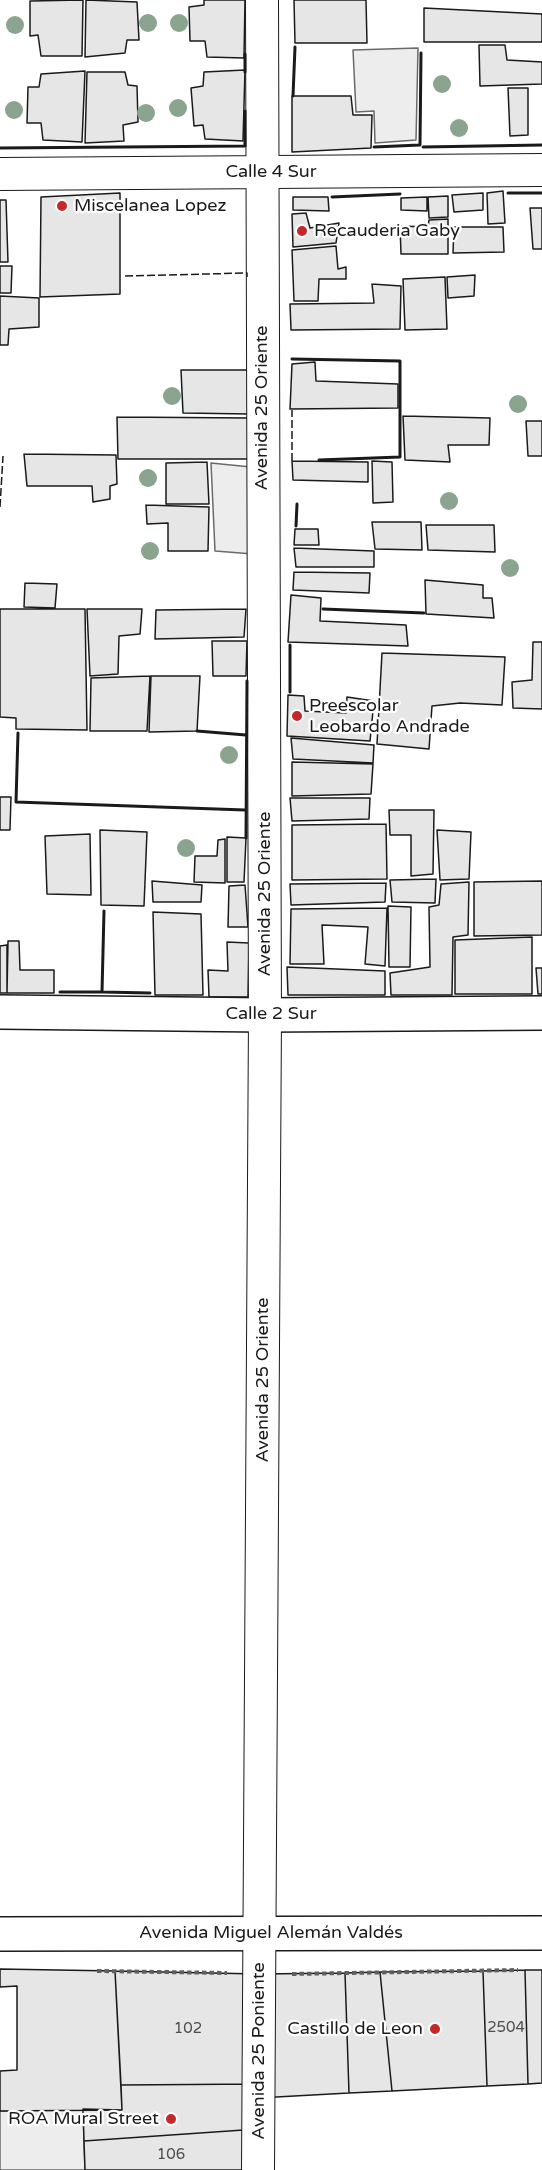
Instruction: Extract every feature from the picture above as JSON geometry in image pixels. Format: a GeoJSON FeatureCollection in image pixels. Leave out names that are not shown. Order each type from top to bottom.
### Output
{"type":"FeatureCollection","features":[{"type":"Feature","properties":{"kind":"main road","name":"Calle 2 Sur"},"geometry":{"type":"LineString","coordinates":[[0,1012],[265,1015],[542,1013]]}},
{"type":"Feature","properties":{"kind":"main road","name":"Avenida Miguel Alemán Valdés"},"geometry":{"type":"LineString","coordinates":[[0,1934],[542,1933]]}},
{"type":"Feature","properties":{"kind":"street","name":"Avenida 25 Oriente"},"geometry":{"type":"LineString","coordinates":[[259,1932],[265,1015],[262,0]]}},
{"type":"Feature","properties":{"kind":"street","name":"Calle 4 Sur"},"geometry":{"type":"LineString","coordinates":[[0,174],[542,170]]}},
{"type":"Feature","properties":{"kind":"street","name":"Avenida 25 Poniente"},"geometry":{"type":"LineString","coordinates":[[258,2170],[259,1932]]}},
{"type":"Feature","properties":{"kind":"shaded area"},"geometry":{"type":"Polygon","coordinates":[[[418,48],[416,140],[375,143],[374,111],[356,112],[353,50],[418,48]]]}},
{"type":"Feature","properties":{"kind":"shaded area"},"geometry":{"type":"Polygon","coordinates":[[[211,463],[251,467],[253,554],[215,551],[211,463]]]}},
{"type":"Feature","properties":{"kind":"shaded area"},"geometry":{"type":"Polygon","coordinates":[[[83,2109],[85,2170],[0,2170],[0,2111],[83,2109]]]}},
{"type":"Feature","properties":{"kind":"building"},"geometry":{"type":"Polygon","coordinates":[[[83,0],[82,56],[41,56],[38,35],[30,36],[30,1],[83,0]]]}},
{"type":"Feature","properties":{"kind":"building"},"geometry":{"type":"Polygon","coordinates":[[[86,0],[137,2],[139,40],[127,40],[125,53],[85,57],[86,0]]]}},
{"type":"Feature","properties":{"kind":"building"},"geometry":{"type":"Polygon","coordinates":[[[204,0],[245,0],[244,58],[207,57],[205,41],[190,41],[189,7],[204,5],[204,0]]]}},
{"type":"Feature","properties":{"kind":"building"},"geometry":{"type":"Polygon","coordinates":[[[294,0],[366,0],[367,43],[295,43],[294,0]]]}},
{"type":"Feature","properties":{"kind":"building"},"geometry":{"type":"Polygon","coordinates":[[[424,8],[542,14],[542,42],[424,42],[424,8]]]}},
{"type":"Feature","properties":{"kind":"building"},"geometry":{"type":"Polygon","coordinates":[[[479,45],[505,45],[507,60],[542,62],[542,84],[480,86],[479,45]]]}},
{"type":"Feature","properties":{"kind":"building"},"geometry":{"type":"Polygon","coordinates":[[[245,70],[243,141],[205,139],[203,125],[194,126],[191,88],[203,86],[204,72],[245,70]]]}},
{"type":"Feature","properties":{"kind":"building"},"geometry":{"type":"Polygon","coordinates":[[[85,71],[82,142],[43,140],[41,123],[27,123],[28,87],[39,87],[41,74],[85,71]]]}},
{"type":"Feature","properties":{"kind":"building"},"geometry":{"type":"Polygon","coordinates":[[[87,72],[125,72],[128,85],[137,86],[138,122],[123,125],[124,141],[85,143],[87,72]]]}},
{"type":"Feature","properties":{"kind":"building"},"geometry":{"type":"Polygon","coordinates":[[[508,88],[528,88],[528,135],[510,136],[508,88]]]}},
{"type":"Feature","properties":{"kind":"building"},"geometry":{"type":"Polygon","coordinates":[[[292,96],[351,96],[353,115],[372,115],[371,148],[292,152],[292,96]]]}},
{"type":"Feature","properties":{"kind":"building"},"geometry":{"type":"Polygon","coordinates":[[[503,191],[505,223],[488,224],[487,193],[503,191]]]}},
{"type":"Feature","properties":{"kind":"building"},"geometry":{"type":"Polygon","coordinates":[[[120,193],[120,294],[40,297],[41,197],[120,193]]]}},
{"type":"Feature","properties":{"kind":"building"},"geometry":{"type":"Polygon","coordinates":[[[483,193],[483,210],[454,212],[452,195],[483,193]]]}},
{"type":"Feature","properties":{"kind":"building"},"geometry":{"type":"Polygon","coordinates":[[[448,196],[448,217],[429,218],[428,197],[448,196]]]}},
{"type":"Feature","properties":{"kind":"building"},"geometry":{"type":"Polygon","coordinates":[[[293,197],[328,197],[329,211],[293,210],[293,197]]]}},
{"type":"Feature","properties":{"kind":"building"},"geometry":{"type":"Polygon","coordinates":[[[427,197],[427,211],[401,210],[401,198],[427,197]]]}},
{"type":"Feature","properties":{"kind":"building"},"geometry":{"type":"Polygon","coordinates":[[[0,200],[6,200],[8,262],[0,262],[0,200]]]}},
{"type":"Feature","properties":{"kind":"building"},"geometry":{"type":"Polygon","coordinates":[[[530,208],[542,208],[542,249],[533,249],[530,208]]]}},
{"type":"Feature","properties":{"kind":"building"},"geometry":{"type":"Polygon","coordinates":[[[306,213],[310,228],[339,223],[336,243],[293,247],[292,214],[306,213]]]}},
{"type":"Feature","properties":{"kind":"building"},"geometry":{"type":"Polygon","coordinates":[[[448,219],[448,254],[401,254],[400,226],[428,227],[429,220],[448,219]]]}},
{"type":"Feature","properties":{"kind":"building"},"geometry":{"type":"Polygon","coordinates":[[[454,227],[503,227],[504,252],[453,253],[454,227]]]}},
{"type":"Feature","properties":{"kind":"building"},"geometry":{"type":"Polygon","coordinates":[[[336,246],[338,269],[346,267],[346,279],[319,279],[318,301],[294,301],[292,250],[336,246]]]}},
{"type":"Feature","properties":{"kind":"building"},"geometry":{"type":"Polygon","coordinates":[[[0,266],[12,266],[11,293],[0,293],[0,266]]]}},
{"type":"Feature","properties":{"kind":"building"},"geometry":{"type":"Polygon","coordinates":[[[475,275],[474,296],[448,298],[447,277],[475,275]]]}},
{"type":"Feature","properties":{"kind":"building"},"geometry":{"type":"Polygon","coordinates":[[[445,277],[447,329],[405,330],[403,279],[445,277]]]}},
{"type":"Feature","properties":{"kind":"building"},"geometry":{"type":"Polygon","coordinates":[[[372,284],[401,286],[400,329],[291,330],[290,304],[374,303],[372,284]]]}},
{"type":"Feature","properties":{"kind":"building"},"geometry":{"type":"Polygon","coordinates":[[[0,296],[39,298],[39,327],[9,329],[8,345],[0,345],[0,296]]]}},
{"type":"Feature","properties":{"kind":"building"},"geometry":{"type":"Polygon","coordinates":[[[315,362],[316,381],[398,384],[398,408],[290,409],[292,364],[315,362]]]}},
{"type":"Feature","properties":{"kind":"building"},"geometry":{"type":"Polygon","coordinates":[[[181,370],[250,370],[249,414],[183,413],[181,370]]]}},
{"type":"Feature","properties":{"kind":"building"},"geometry":{"type":"Polygon","coordinates":[[[403,416],[490,418],[489,445],[448,445],[450,462],[405,460],[403,416]]]}},
{"type":"Feature","properties":{"kind":"building"},"geometry":{"type":"Polygon","coordinates":[[[117,417],[250,418],[249,459],[118,459],[117,417]]]}},
{"type":"Feature","properties":{"kind":"building"},"geometry":{"type":"Polygon","coordinates":[[[526,421],[542,421],[542,456],[528,456],[526,421]]]}},
{"type":"Feature","properties":{"kind":"building"},"geometry":{"type":"Polygon","coordinates":[[[24,454],[116,455],[117,484],[110,486],[110,499],[93,502],[92,486],[27,486],[24,454]]]}},
{"type":"Feature","properties":{"kind":"building"},"geometry":{"type":"Polygon","coordinates":[[[292,461],[368,462],[368,482],[293,480],[292,461]]]}},
{"type":"Feature","properties":{"kind":"building"},"geometry":{"type":"Polygon","coordinates":[[[372,461],[392,462],[393,502],[373,503],[372,461]]]}},
{"type":"Feature","properties":{"kind":"building"},"geometry":{"type":"Polygon","coordinates":[[[207,462],[209,504],[166,504],[166,463],[207,462]]]}},
{"type":"Feature","properties":{"kind":"building"},"geometry":{"type":"Polygon","coordinates":[[[146,505],[209,507],[208,551],[168,551],[168,523],[147,524],[146,505]]]}},
{"type":"Feature","properties":{"kind":"building"},"geometry":{"type":"Polygon","coordinates":[[[372,522],[421,522],[422,550],[375,549],[372,522]]]}},
{"type":"Feature","properties":{"kind":"building"},"geometry":{"type":"Polygon","coordinates":[[[426,525],[494,525],[495,552],[428,550],[426,525]]]}},
{"type":"Feature","properties":{"kind":"building"},"geometry":{"type":"Polygon","coordinates":[[[295,529],[318,529],[319,545],[294,545],[295,529]]]}},
{"type":"Feature","properties":{"kind":"building"},"geometry":{"type":"Polygon","coordinates":[[[294,548],[374,551],[374,567],[296,567],[294,548]]]}},
{"type":"Feature","properties":{"kind":"building"},"geometry":{"type":"Polygon","coordinates":[[[294,572],[370,573],[369,593],[293,590],[294,572]]]}},
{"type":"Feature","properties":{"kind":"building"},"geometry":{"type":"Polygon","coordinates":[[[425,580],[483,585],[483,598],[492,598],[494,618],[426,614],[425,580]]]}},
{"type":"Feature","properties":{"kind":"building"},"geometry":{"type":"Polygon","coordinates":[[[25,583],[57,584],[55,608],[24,607],[25,583]]]}},
{"type":"Feature","properties":{"kind":"building"},"geometry":{"type":"Polygon","coordinates":[[[291,595],[321,598],[320,621],[406,625],[408,646],[288,642],[291,595]]]}},
{"type":"Feature","properties":{"kind":"building"},"geometry":{"type":"Polygon","coordinates":[[[0,609],[85,609],[87,730],[16,729],[16,718],[0,717],[0,609]]]}},
{"type":"Feature","properties":{"kind":"building"},"geometry":{"type":"Polygon","coordinates":[[[87,609],[142,609],[140,634],[119,636],[118,674],[90,676],[87,609]]]}},
{"type":"Feature","properties":{"kind":"building"},"geometry":{"type":"Polygon","coordinates":[[[246,609],[244,637],[155,639],[156,610],[246,609]]]}},
{"type":"Feature","properties":{"kind":"building"},"geometry":{"type":"Polygon","coordinates":[[[212,641],[247,641],[246,676],[213,676],[212,641]]]}},
{"type":"Feature","properties":{"kind":"building"},"geometry":{"type":"Polygon","coordinates":[[[533,642],[542,642],[542,709],[513,708],[512,682],[532,680],[533,642]]]}},
{"type":"Feature","properties":{"kind":"building"},"geometry":{"type":"Polygon","coordinates":[[[382,653],[505,657],[502,705],[460,703],[432,706],[429,749],[377,744],[382,653]]]}},
{"type":"Feature","properties":{"kind":"building"},"geometry":{"type":"Polygon","coordinates":[[[150,676],[147,731],[90,731],[91,678],[150,676]]]}},
{"type":"Feature","properties":{"kind":"building"},"geometry":{"type":"Polygon","coordinates":[[[151,676],[200,676],[197,731],[149,732],[151,676]]]}},
{"type":"Feature","properties":{"kind":"building"},"geometry":{"type":"Polygon","coordinates":[[[288,695],[304,696],[305,711],[346,713],[347,697],[374,701],[370,741],[287,736],[288,695]]]}},
{"type":"Feature","properties":{"kind":"building"},"geometry":{"type":"Polygon","coordinates":[[[291,738],[374,745],[373,763],[293,759],[291,738]]]}},
{"type":"Feature","properties":{"kind":"building"},"geometry":{"type":"Polygon","coordinates":[[[292,762],[373,764],[371,794],[292,796],[292,762]]]}},
{"type":"Feature","properties":{"kind":"building"},"geometry":{"type":"Polygon","coordinates":[[[0,797],[11,797],[10,830],[0,830],[0,797]]]}},
{"type":"Feature","properties":{"kind":"building"},"geometry":{"type":"Polygon","coordinates":[[[290,798],[370,798],[369,819],[292,821],[290,798]]]}},
{"type":"Feature","properties":{"kind":"building"},"geometry":{"type":"Polygon","coordinates":[[[389,810],[434,810],[433,874],[411,876],[411,835],[390,835],[389,810]]]}},
{"type":"Feature","properties":{"kind":"building"},"geometry":{"type":"Polygon","coordinates":[[[386,824],[387,879],[292,880],[292,825],[386,824]]]}},
{"type":"Feature","properties":{"kind":"building"},"geometry":{"type":"Polygon","coordinates":[[[100,830],[147,832],[144,906],[101,905],[100,830]]]}},
{"type":"Feature","properties":{"kind":"building"},"geometry":{"type":"Polygon","coordinates":[[[437,830],[471,832],[469,879],[440,880],[437,830]]]}},
{"type":"Feature","properties":{"kind":"building"},"geometry":{"type":"Polygon","coordinates":[[[90,834],[91,895],[47,894],[45,836],[90,834]]]}},
{"type":"Feature","properties":{"kind":"building"},"geometry":{"type":"Polygon","coordinates":[[[227,837],[246,838],[244,882],[227,882],[227,837]]]}},
{"type":"Feature","properties":{"kind":"building"},"geometry":{"type":"Polygon","coordinates":[[[225,839],[225,883],[194,882],[195,856],[217,856],[218,840],[225,839]]]}},
{"type":"Feature","properties":{"kind":"building"},"geometry":{"type":"Polygon","coordinates":[[[436,879],[435,903],[392,902],[390,880],[436,879]]]}},
{"type":"Feature","properties":{"kind":"building"},"geometry":{"type":"Polygon","coordinates":[[[152,881],[202,885],[201,902],[153,902],[152,881]]]}},
{"type":"Feature","properties":{"kind":"building"},"geometry":{"type":"Polygon","coordinates":[[[542,881],[542,935],[474,936],[474,882],[542,881]]]}},
{"type":"Feature","properties":{"kind":"building"},"geometry":{"type":"Polygon","coordinates":[[[469,882],[468,935],[453,937],[452,995],[391,995],[390,973],[430,967],[429,907],[439,905],[441,884],[469,882]]]}},
{"type":"Feature","properties":{"kind":"building"},"geometry":{"type":"Polygon","coordinates":[[[386,883],[385,902],[291,905],[290,884],[386,883]]]}},
{"type":"Feature","properties":{"kind":"building"},"geometry":{"type":"Polygon","coordinates":[[[245,885],[248,927],[228,927],[229,886],[245,885]]]}},
{"type":"Feature","properties":{"kind":"building"},"geometry":{"type":"Polygon","coordinates":[[[388,906],[411,907],[410,967],[389,967],[388,906]]]}},
{"type":"Feature","properties":{"kind":"building"},"geometry":{"type":"Polygon","coordinates":[[[387,908],[385,966],[365,964],[368,927],[322,925],[324,964],[290,964],[291,909],[387,908]]]}},
{"type":"Feature","properties":{"kind":"building"},"geometry":{"type":"Polygon","coordinates":[[[153,912],[201,914],[203,995],[155,995],[153,912]]]}},
{"type":"Feature","properties":{"kind":"building"},"geometry":{"type":"Polygon","coordinates":[[[532,937],[532,994],[455,994],[455,940],[532,937]]]}},
{"type":"Feature","properties":{"kind":"building"},"geometry":{"type":"Polygon","coordinates":[[[8,941],[19,941],[20,970],[54,970],[54,993],[7,993],[8,941]]]}},
{"type":"Feature","properties":{"kind":"building"},"geometry":{"type":"Polygon","coordinates":[[[227,942],[249,943],[248,997],[209,997],[208,970],[228,971],[227,942]]]}},
{"type":"Feature","properties":{"kind":"building"},"geometry":{"type":"Polygon","coordinates":[[[7,945],[7,993],[0,993],[0,946],[7,945]]]}},
{"type":"Feature","properties":{"kind":"building"},"geometry":{"type":"Polygon","coordinates":[[[287,967],[385,971],[385,995],[288,995],[287,967]]]}},
{"type":"Feature","properties":{"kind":"building"},"geometry":{"type":"Polygon","coordinates":[[[536,968],[542,968],[542,994],[538,994],[536,968]]]}},
{"type":"Feature","properties":{"kind":"building"},"geometry":{"type":"Polygon","coordinates":[[[0,1969],[115,1971],[122,2110],[0,2111],[0,2071],[17,2070],[17,1986],[0,1987],[0,1969]]]}},
{"type":"Feature","properties":{"kind":"building"},"geometry":{"type":"Polygon","coordinates":[[[525,1970],[542,1970],[542,2083],[528,2084],[525,1970]]]}},
{"type":"Feature","properties":{"kind":"building"},"geometry":{"type":"Polygon","coordinates":[[[525,1970],[528,2084],[487,2086],[483,1971],[525,1970]]]}},
{"type":"Feature","properties":{"kind":"building"},"geometry":{"type":"Polygon","coordinates":[[[115,1971],[259,1974],[258,2084],[121,2085],[115,1971]]]}},
{"type":"Feature","properties":{"kind":"building","name":"Castillo de Leon"},"geometry":{"type":"Polygon","coordinates":[[[483,1971],[487,2086],[392,2091],[380,1972],[483,1971]]]}},
{"type":"Feature","properties":{"kind":"building"},"geometry":{"type":"Polygon","coordinates":[[[380,1972],[392,2091],[349,2093],[345,1973],[380,1972]]]}},
{"type":"Feature","properties":{"kind":"building"},"geometry":{"type":"Polygon","coordinates":[[[345,1973],[349,2093],[258,2098],[259,1974],[345,1973]]]}},
{"type":"Feature","properties":{"kind":"building","name":"ROA Mural Street"},"geometry":{"type":"Polygon","coordinates":[[[258,2084],[258,2129],[84,2141],[83,2109],[122,2110],[121,2085],[258,2084]]]}},
{"type":"Feature","properties":{"kind":"building"},"geometry":{"type":"Polygon","coordinates":[[[258,2129],[258,2170],[85,2170],[84,2141],[258,2129]]]}},
{"type":"Feature","properties":{"kind":"fence"},"geometry":{"type":"LineString","coordinates":[[125,276],[247,273],[247,277]]}},
{"type":"Feature","properties":{"kind":"fence"},"geometry":{"type":"LineString","coordinates":[[292,410],[292,461]]}},
{"type":"Feature","properties":{"kind":"fence"},"geometry":{"type":"LineString","coordinates":[[0,507],[3,456]]}},
{"type":"Feature","properties":{"kind":"wall"},"geometry":{"type":"LineString","coordinates":[[293,96],[295,47]]}},
{"type":"Feature","properties":{"kind":"wall"},"geometry":{"type":"LineString","coordinates":[[374,147],[420,145],[421,53]]}},
{"type":"Feature","properties":{"kind":"wall"},"geometry":{"type":"LineString","coordinates":[[245,54],[245,72]]}},
{"type":"Feature","properties":{"kind":"wall"},"geometry":{"type":"LineString","coordinates":[[0,148],[245,146],[245,111]]}},
{"type":"Feature","properties":{"kind":"wall"},"geometry":{"type":"LineString","coordinates":[[423,147],[542,145]]}},
{"type":"Feature","properties":{"kind":"wall"},"geometry":{"type":"LineString","coordinates":[[508,193],[542,193]]}},
{"type":"Feature","properties":{"kind":"wall"},"geometry":{"type":"LineString","coordinates":[[332,197],[400,194]]}},
{"type":"Feature","properties":{"kind":"wall"},"geometry":{"type":"LineString","coordinates":[[292,359],[400,361],[400,457],[319,460]]}},
{"type":"Feature","properties":{"kind":"wall"},"geometry":{"type":"LineString","coordinates":[[296,526],[297,504]]}},
{"type":"Feature","properties":{"kind":"wall"},"geometry":{"type":"LineString","coordinates":[[323,609],[424,613]]}},
{"type":"Feature","properties":{"kind":"wall"},"geometry":{"type":"LineString","coordinates":[[290,645],[290,692]]}},
{"type":"Feature","properties":{"kind":"wall"},"geometry":{"type":"LineString","coordinates":[[246,838],[247,681]]}},
{"type":"Feature","properties":{"kind":"wall"},"geometry":{"type":"LineString","coordinates":[[197,731],[246,735]]}},
{"type":"Feature","properties":{"kind":"wall"},"geometry":{"type":"LineString","coordinates":[[18,733],[16,802],[245,810]]}},
{"type":"Feature","properties":{"kind":"wall"},"geometry":{"type":"LineString","coordinates":[[104,911],[102,992],[150,993]]}},
{"type":"Feature","properties":{"kind":"wall"},"geometry":{"type":"LineString","coordinates":[[60,992],[102,992]]}},
{"type":"Feature","properties":{"kind":"place","name":"Miscelanea Lopez"},"geometry":{"type":"Point","coordinates":[62,206]}},
{"type":"Feature","properties":{"kind":"place","name":"Recauderia Gaby"},"geometry":{"type":"Point","coordinates":[302,231]}},
{"type":"Feature","properties":{"kind":"place","name":"Preescolar Leobardo Andrade"},"geometry":{"type":"Point","coordinates":[297,716]}},
{"type":"Feature","properties":{"kind":"place","name":"Castillo de Leon"},"geometry":{"type":"Point","coordinates":[435,2029]}},
{"type":"Feature","properties":{"kind":"place","name":"ROA Mural Street"},"geometry":{"type":"Point","coordinates":[171,2119]}}]}
